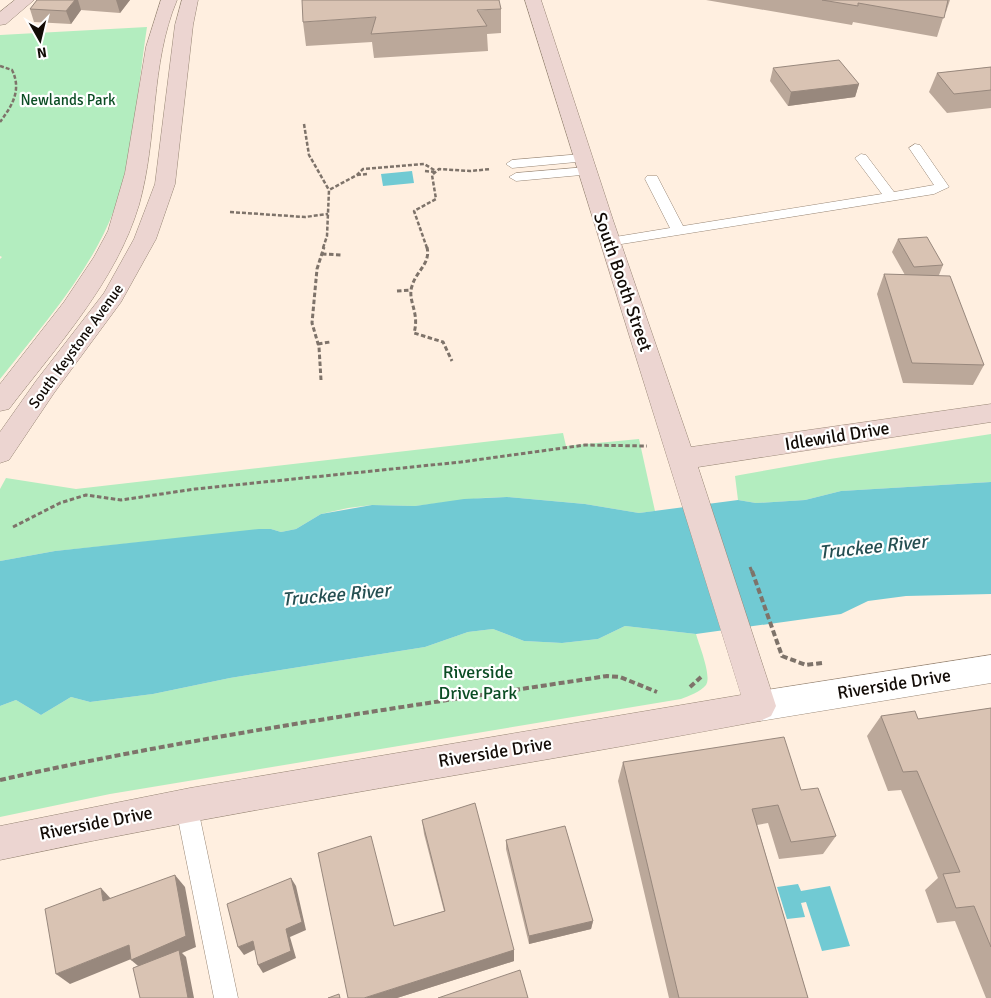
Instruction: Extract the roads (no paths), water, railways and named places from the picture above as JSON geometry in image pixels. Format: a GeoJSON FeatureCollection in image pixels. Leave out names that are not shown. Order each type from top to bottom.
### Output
{"type":"FeatureCollection","features":[{"type":"Feature","properties":{"kind":"street"},"geometry":{"type":"LineString","coordinates":[[0,20],[26,0]]}},
{"type":"Feature","properties":{"kind":"street","name":"South Keystone Avenue"},"geometry":{"type":"LineString","coordinates":[[0,402],[73,306],[115,239],[128,206],[137,166],[157,31],[168,0]]}},
{"type":"Feature","properties":{"kind":"street","name":"South Booth Street"},"geometry":{"type":"LineString","coordinates":[[533,0],[584,165],[685,469],[760,706]]}},
{"type":"Feature","properties":{"kind":"street","name":"South Keystone Avenue"},"geometry":{"type":"LineString","coordinates":[[0,454],[45,387],[113,297],[145,239],[165,184],[192,6]]}},
{"type":"Feature","properties":{"kind":"street","name":"Idlewild Drive"},"geometry":{"type":"LineString","coordinates":[[685,469],[991,413]]}},
{"type":"Feature","properties":{"kind":"street","name":"Riverside Drive"},"geometry":{"type":"LineString","coordinates":[[0,842],[186,804],[677,722],[760,706],[991,669]]}},
{"type":"Feature","properties":{"kind":"lane"},"geometry":{"type":"LineString","coordinates":[[609,242],[934,190],[942,187],[915,148]]}},
{"type":"Feature","properties":{"kind":"lane"},"geometry":{"type":"LineString","coordinates":[[861,158],[890,196]]}},
{"type":"Feature","properties":{"kind":"lane"},"geometry":{"type":"LineString","coordinates":[[512,164],[584,165]]}},
{"type":"Feature","properties":{"kind":"lane"},"geometry":{"type":"LineString","coordinates":[[516,177],[584,165]]}},
{"type":"Feature","properties":{"kind":"lane"},"geometry":{"type":"LineString","coordinates":[[652,179],[679,231]]}},
{"type":"Feature","properties":{"kind":"lane"},"geometry":{"type":"LineString","coordinates":[[186,804],[226,998]]}},
{"type":"Feature","properties":{"kind":"water"},"geometry":{"type":"Polygon","coordinates":[[[412,171],[414,183],[383,186],[381,174],[412,171]]]}},
{"type":"Feature","properties":{"kind":"water","name":"Truckee River"},"geometry":{"type":"Polygon","coordinates":[[[991,482],[991,594],[906,596],[868,601],[841,614],[696,634],[625,626],[598,639],[562,643],[524,641],[493,629],[468,632],[425,647],[230,678],[153,694],[90,702],[71,697],[41,715],[16,700],[0,706],[0,561],[55,551],[259,529],[271,529],[281,532],[296,529],[321,514],[372,505],[415,506],[464,499],[507,497],[585,504],[639,513],[738,500],[756,503],[805,500],[841,491],[991,482]]]}},
{"type":"Feature","properties":{"kind":"water"},"geometry":{"type":"Polygon","coordinates":[[[798,884],[801,891],[830,886],[850,946],[822,951],[806,902],[801,903],[805,917],[787,919],[777,887],[798,884]]]}},
{"type":"Feature","properties":{"kind":"park label","name":"Newlands Park"},"geometry":{"type":"Point","coordinates":[68,100]}},
{"type":"Feature","properties":{"kind":"park label","name":"Riverside Drive Park"},"geometry":{"type":"Point","coordinates":[478,682]}}]}
